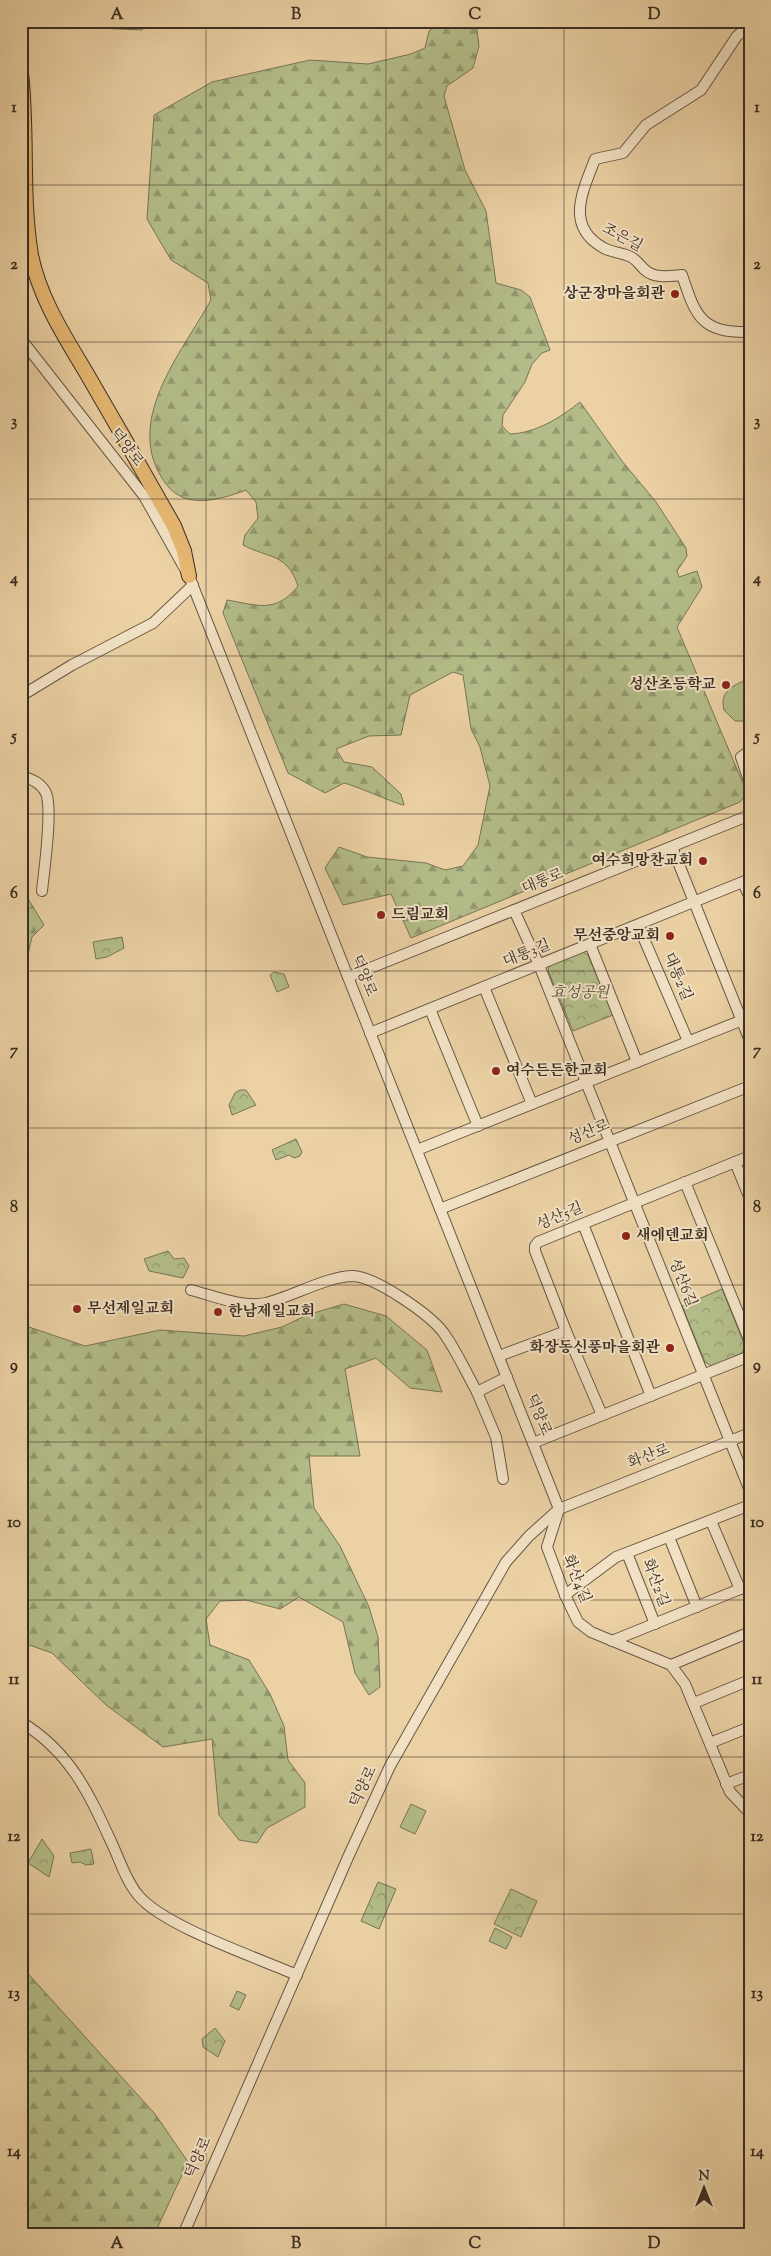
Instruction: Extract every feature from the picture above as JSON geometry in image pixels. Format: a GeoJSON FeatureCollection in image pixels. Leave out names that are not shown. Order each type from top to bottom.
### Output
{"type":"FeatureCollection","features":[{"type":"Feature","properties":{"kind":"main road"},"geometry":{"type":"LineString","coordinates":[[21,73],[25,106],[28,226],[38,282],[59,325],[174,526],[184,551],[191,580]]}},
{"type":"Feature","properties":{"kind":"street","name":"조은길"},"geometry":{"type":"LineString","coordinates":[[750,25],[736,36],[701,90],[646,125],[623,153],[595,159],[579,209],[581,223],[585,232],[603,248],[632,257],[647,272],[654,275],[682,274],[694,308],[705,323],[724,331],[750,332]]}},
{"type":"Feature","properties":{"kind":"street","name":"덕양로"},"geometry":{"type":"LineString","coordinates":[[21,339],[144,496],[191,580],[559,1508],[529,1536],[496,1578],[390,1766],[348,1855],[182,2235]]}},
{"type":"Feature","properties":{"kind":"street"},"geometry":{"type":"LineString","coordinates":[[21,696],[72,665],[153,623],[191,580]]}},
{"type":"Feature","properties":{"kind":"street"},"geometry":{"type":"LineString","coordinates":[[750,751],[741,757],[750,784]]}},
{"type":"Feature","properties":{"kind":"street"},"geometry":{"type":"LineString","coordinates":[[21,776],[39,783],[47,795],[48,812],[42,891]]}},
{"type":"Feature","properties":{"kind":"street","name":"대통로"},"geometry":{"type":"LineString","coordinates":[[348,977],[750,815]]}},
{"type":"Feature","properties":{"kind":"street"},"geometry":{"type":"LineString","coordinates":[[672,847],[745,1018],[750,1041]]}},
{"type":"Feature","properties":{"kind":"street"},"geometry":{"type":"LineString","coordinates":[[747,881],[750,898]]}},
{"type":"Feature","properties":{"kind":"street","name":"대통3길"},"geometry":{"type":"LineString","coordinates":[[370,1033],[747,881]]}},
{"type":"Feature","properties":{"kind":"street"},"geometry":{"type":"LineString","coordinates":[[514,910],[539,965],[585,1083]]}},
{"type":"Feature","properties":{"kind":"street","name":"대통2길"},"geometry":{"type":"LineString","coordinates":[[638,924],[688,1041]]}},
{"type":"Feature","properties":{"kind":"street"},"geometry":{"type":"LineString","coordinates":[[590,944],[638,1062]]}},
{"type":"Feature","properties":{"kind":"street"},"geometry":{"type":"LineString","coordinates":[[484,987],[532,1104]]}},
{"type":"Feature","properties":{"kind":"street"},"geometry":{"type":"LineString","coordinates":[[430,1009],[478,1126]]}},
{"type":"Feature","properties":{"kind":"street"},"geometry":{"type":"LineString","coordinates":[[417,1150],[745,1018]]}},
{"type":"Feature","properties":{"kind":"street","name":"성산6길"},"geometry":{"type":"LineString","coordinates":[[585,1083],[750,1491]]}},
{"type":"Feature","properties":{"kind":"street","name":"성산로"},"geometry":{"type":"LineString","coordinates":[[440,1209],[750,1086]]}},
{"type":"Feature","properties":{"kind":"street","name":"성산5길"},"geometry":{"type":"LineString","coordinates":[[566,1331],[535,1246],[583,1224],[750,1156]]}},
{"type":"Feature","properties":{"kind":"street"},"geometry":{"type":"LineString","coordinates":[[735,1162],[750,1199]]}},
{"type":"Feature","properties":{"kind":"street"},"geometry":{"type":"LineString","coordinates":[[685,1182],[750,1342]]}},
{"type":"Feature","properties":{"kind":"street"},"geometry":{"type":"LineString","coordinates":[[583,1224],[651,1396]]}},
{"type":"Feature","properties":{"kind":"street"},"geometry":{"type":"LineString","coordinates":[[191,1290],[248,1304],[264,1303],[353,1276],[369,1280],[396,1295],[436,1324],[443,1333],[476,1392],[496,1437],[503,1479]]}},
{"type":"Feature","properties":{"kind":"street"},"geometry":{"type":"LineString","coordinates":[[499,1356],[566,1331],[602,1416]]}},
{"type":"Feature","properties":{"kind":"street"},"geometry":{"type":"LineString","coordinates":[[533,1443],[750,1356]]}},
{"type":"Feature","properties":{"kind":"street"},"geometry":{"type":"LineString","coordinates":[[476,1392],[507,1377]]}},
{"type":"Feature","properties":{"kind":"street","name":"화산로"},"geometry":{"type":"LineString","coordinates":[[559,1508],[750,1434]]}},
{"type":"Feature","properties":{"kind":"street","name":"화산2길"},"geometry":{"type":"LineString","coordinates":[[565,1595],[611,1560],[750,1505]]}},
{"type":"Feature","properties":{"kind":"street","name":"화산4길"},"geometry":{"type":"LineString","coordinates":[[559,1508],[547,1547],[565,1595],[578,1622],[591,1632],[671,1665]]}},
{"type":"Feature","properties":{"kind":"street"},"geometry":{"type":"LineString","coordinates":[[710,1520],[740,1589]]}},
{"type":"Feature","properties":{"kind":"street","name":"화산2길"},"geometry":{"type":"LineString","coordinates":[[669,1537],[697,1607]]}},
{"type":"Feature","properties":{"kind":"street","name":"화산2길"},"geometry":{"type":"LineString","coordinates":[[627,1553],[655,1624]]}},
{"type":"Feature","properties":{"kind":"street"},"geometry":{"type":"LineString","coordinates":[[612,1641],[750,1585]]}},
{"type":"Feature","properties":{"kind":"street"},"geometry":{"type":"LineString","coordinates":[[750,1632],[671,1665],[685,1684],[734,1799],[750,1813]]}},
{"type":"Feature","properties":{"kind":"street"},"geometry":{"type":"LineString","coordinates":[[694,1704],[750,1680]]}},
{"type":"Feature","properties":{"kind":"street"},"geometry":{"type":"LineString","coordinates":[[21,1722],[52,1745],[76,1772],[94,1805],[127,1879],[138,1896],[169,1919],[297,1975]]}},
{"type":"Feature","properties":{"kind":"street"},"geometry":{"type":"LineString","coordinates":[[710,1743],[750,1727]]}},
{"type":"Feature","properties":{"kind":"street"},"geometry":{"type":"LineString","coordinates":[[726,1784],[750,1774]]}},
{"type":"Feature","properties":{"kind":"green space"},"geometry":{"type":"Polygon","coordinates":[[[76,21],[151,21],[142,30],[96,28],[76,21]]]}},
{"type":"Feature","properties":{"kind":"green space"},"geometry":{"type":"Polygon","coordinates":[[[441,21],[476,21],[479,46],[473,68],[447,86],[444,96],[465,170],[486,211],[496,283],[521,290],[530,297],[550,350],[542,353],[532,364],[525,382],[503,415],[502,426],[510,434],[529,431],[556,419],[580,402],[622,461],[656,502],[686,548],[687,556],[677,571],[679,577],[697,571],[702,587],[677,627],[747,793],[740,802],[411,938],[391,894],[343,905],[325,868],[339,847],[367,857],[426,863],[445,870],[463,866],[478,845],[490,786],[480,747],[471,729],[463,675],[453,672],[410,695],[401,735],[369,736],[336,749],[344,762],[372,767],[401,794],[404,805],[344,783],[325,793],[288,773],[223,613],[227,600],[257,605],[274,604],[290,595],[298,586],[294,575],[283,562],[243,545],[245,535],[258,518],[256,502],[246,490],[214,499],[193,500],[183,497],[166,484],[154,461],[150,437],[153,413],[160,389],[211,300],[208,283],[171,260],[147,219],[154,115],[212,82],[310,60],[368,64],[411,54],[425,48],[429,31],[441,21]]]}},
{"type":"Feature","properties":{"kind":"green space"},"geometry":{"type":"Polygon","coordinates":[[[750,678],[750,721],[735,721],[724,710],[724,698],[730,689],[750,678]]]}},
{"type":"Feature","properties":{"kind":"green space"},"geometry":{"type":"Polygon","coordinates":[[[21,893],[27,897],[44,925],[32,937],[21,985],[21,893]]]}},
{"type":"Feature","properties":{"kind":"green space"},"geometry":{"type":"Polygon","coordinates":[[[122,937],[124,948],[107,957],[96,959],[93,942],[122,937]]]}},
{"type":"Feature","properties":{"kind":"green space","name":"효성공원"},"geometry":{"type":"Polygon","coordinates":[[[581,951],[588,955],[613,1015],[573,1031],[548,970],[550,964],[581,951]]]}},
{"type":"Feature","properties":{"kind":"green space"},"geometry":{"type":"Polygon","coordinates":[[[274,972],[284,974],[289,987],[277,992],[270,975],[274,972]]]}},
{"type":"Feature","properties":{"kind":"green space"},"geometry":{"type":"Polygon","coordinates":[[[240,1090],[246,1090],[256,1105],[232,1115],[229,1105],[235,1093],[240,1090]]]}},
{"type":"Feature","properties":{"kind":"green space"},"geometry":{"type":"Polygon","coordinates":[[[296,1139],[302,1152],[300,1156],[294,1158],[289,1155],[276,1160],[272,1150],[296,1139]]]}},
{"type":"Feature","properties":{"kind":"green space"},"geometry":{"type":"Polygon","coordinates":[[[168,1251],[174,1259],[184,1258],[189,1266],[183,1278],[149,1271],[144,1259],[168,1251]]]}},
{"type":"Feature","properties":{"kind":"green space"},"geometry":{"type":"Polygon","coordinates":[[[722,1289],[745,1346],[742,1353],[712,1366],[705,1362],[682,1306],[722,1289]]]}},
{"type":"Feature","properties":{"kind":"green space"},"geometry":{"type":"Polygon","coordinates":[[[344,1304],[386,1316],[427,1350],[442,1392],[410,1388],[376,1358],[345,1369],[360,1456],[309,1456],[314,1508],[340,1546],[369,1607],[378,1637],[380,1687],[369,1695],[355,1673],[343,1622],[299,1597],[280,1609],[246,1600],[220,1601],[206,1619],[210,1645],[249,1660],[270,1694],[284,1726],[288,1760],[305,1783],[305,1807],[267,1828],[257,1843],[239,1840],[219,1815],[212,1739],[163,1747],[106,1705],[52,1653],[21,1642],[21,1327],[29,1327],[85,1346],[160,1330],[244,1336],[282,1327],[307,1315],[344,1304]]]}},
{"type":"Feature","properties":{"kind":"green space"},"geometry":{"type":"Polygon","coordinates":[[[411,1804],[426,1811],[415,1834],[400,1827],[411,1804]]]}},
{"type":"Feature","properties":{"kind":"green space"},"geometry":{"type":"Polygon","coordinates":[[[42,1839],[54,1856],[49,1877],[28,1863],[42,1839]]]}},
{"type":"Feature","properties":{"kind":"green space"},"geometry":{"type":"Polygon","coordinates":[[[91,1849],[94,1864],[72,1863],[70,1853],[91,1849]]]}},
{"type":"Feature","properties":{"kind":"green space"},"geometry":{"type":"Polygon","coordinates":[[[378,1882],[396,1889],[379,1929],[361,1921],[378,1882]]]}},
{"type":"Feature","properties":{"kind":"green space"},"geometry":{"type":"Polygon","coordinates":[[[511,1889],[537,1901],[521,1937],[494,1924],[511,1889]]]}},
{"type":"Feature","properties":{"kind":"green space"},"geometry":{"type":"Polygon","coordinates":[[[495,1928],[512,1937],[506,1949],[489,1941],[495,1928]]]}},
{"type":"Feature","properties":{"kind":"green space"},"geometry":{"type":"Polygon","coordinates":[[[21,1966],[155,2114],[188,2162],[154,2235],[21,2235],[21,1966]]]}},
{"type":"Feature","properties":{"kind":"green space"},"geometry":{"type":"Polygon","coordinates":[[[237,1991],[246,1995],[239,2010],[230,2006],[237,1991]]]}},
{"type":"Feature","properties":{"kind":"green space"},"geometry":{"type":"Polygon","coordinates":[[[215,2028],[225,2041],[218,2057],[203,2047],[202,2039],[215,2028]]]}},
{"type":"Feature","properties":{"kind":"place","name":"상군장마을회관"},"geometry":{"type":"Point","coordinates":[675,294]}},
{"type":"Feature","properties":{"kind":"place","name":"성산초등학교"},"geometry":{"type":"Point","coordinates":[726,685]}},
{"type":"Feature","properties":{"kind":"place","name":"여수희망찬교회"},"geometry":{"type":"Point","coordinates":[703,861]}},
{"type":"Feature","properties":{"kind":"place","name":"드림교회"},"geometry":{"type":"Point","coordinates":[381,915]}},
{"type":"Feature","properties":{"kind":"place","name":"무선중앙교회"},"geometry":{"type":"Point","coordinates":[670,936]}},
{"type":"Feature","properties":{"kind":"place","name":"여수든든한교회"},"geometry":{"type":"Point","coordinates":[496,1071]}},
{"type":"Feature","properties":{"kind":"place","name":"새에덴교회"},"geometry":{"type":"Point","coordinates":[626,1236]}},
{"type":"Feature","properties":{"kind":"place","name":"무선제일교회"},"geometry":{"type":"Point","coordinates":[77,1309]}},
{"type":"Feature","properties":{"kind":"place","name":"한남제일교회"},"geometry":{"type":"Point","coordinates":[218,1312]}},
{"type":"Feature","properties":{"kind":"place","name":"화장동신풍마을회관"},"geometry":{"type":"Point","coordinates":[670,1348]}}]}
